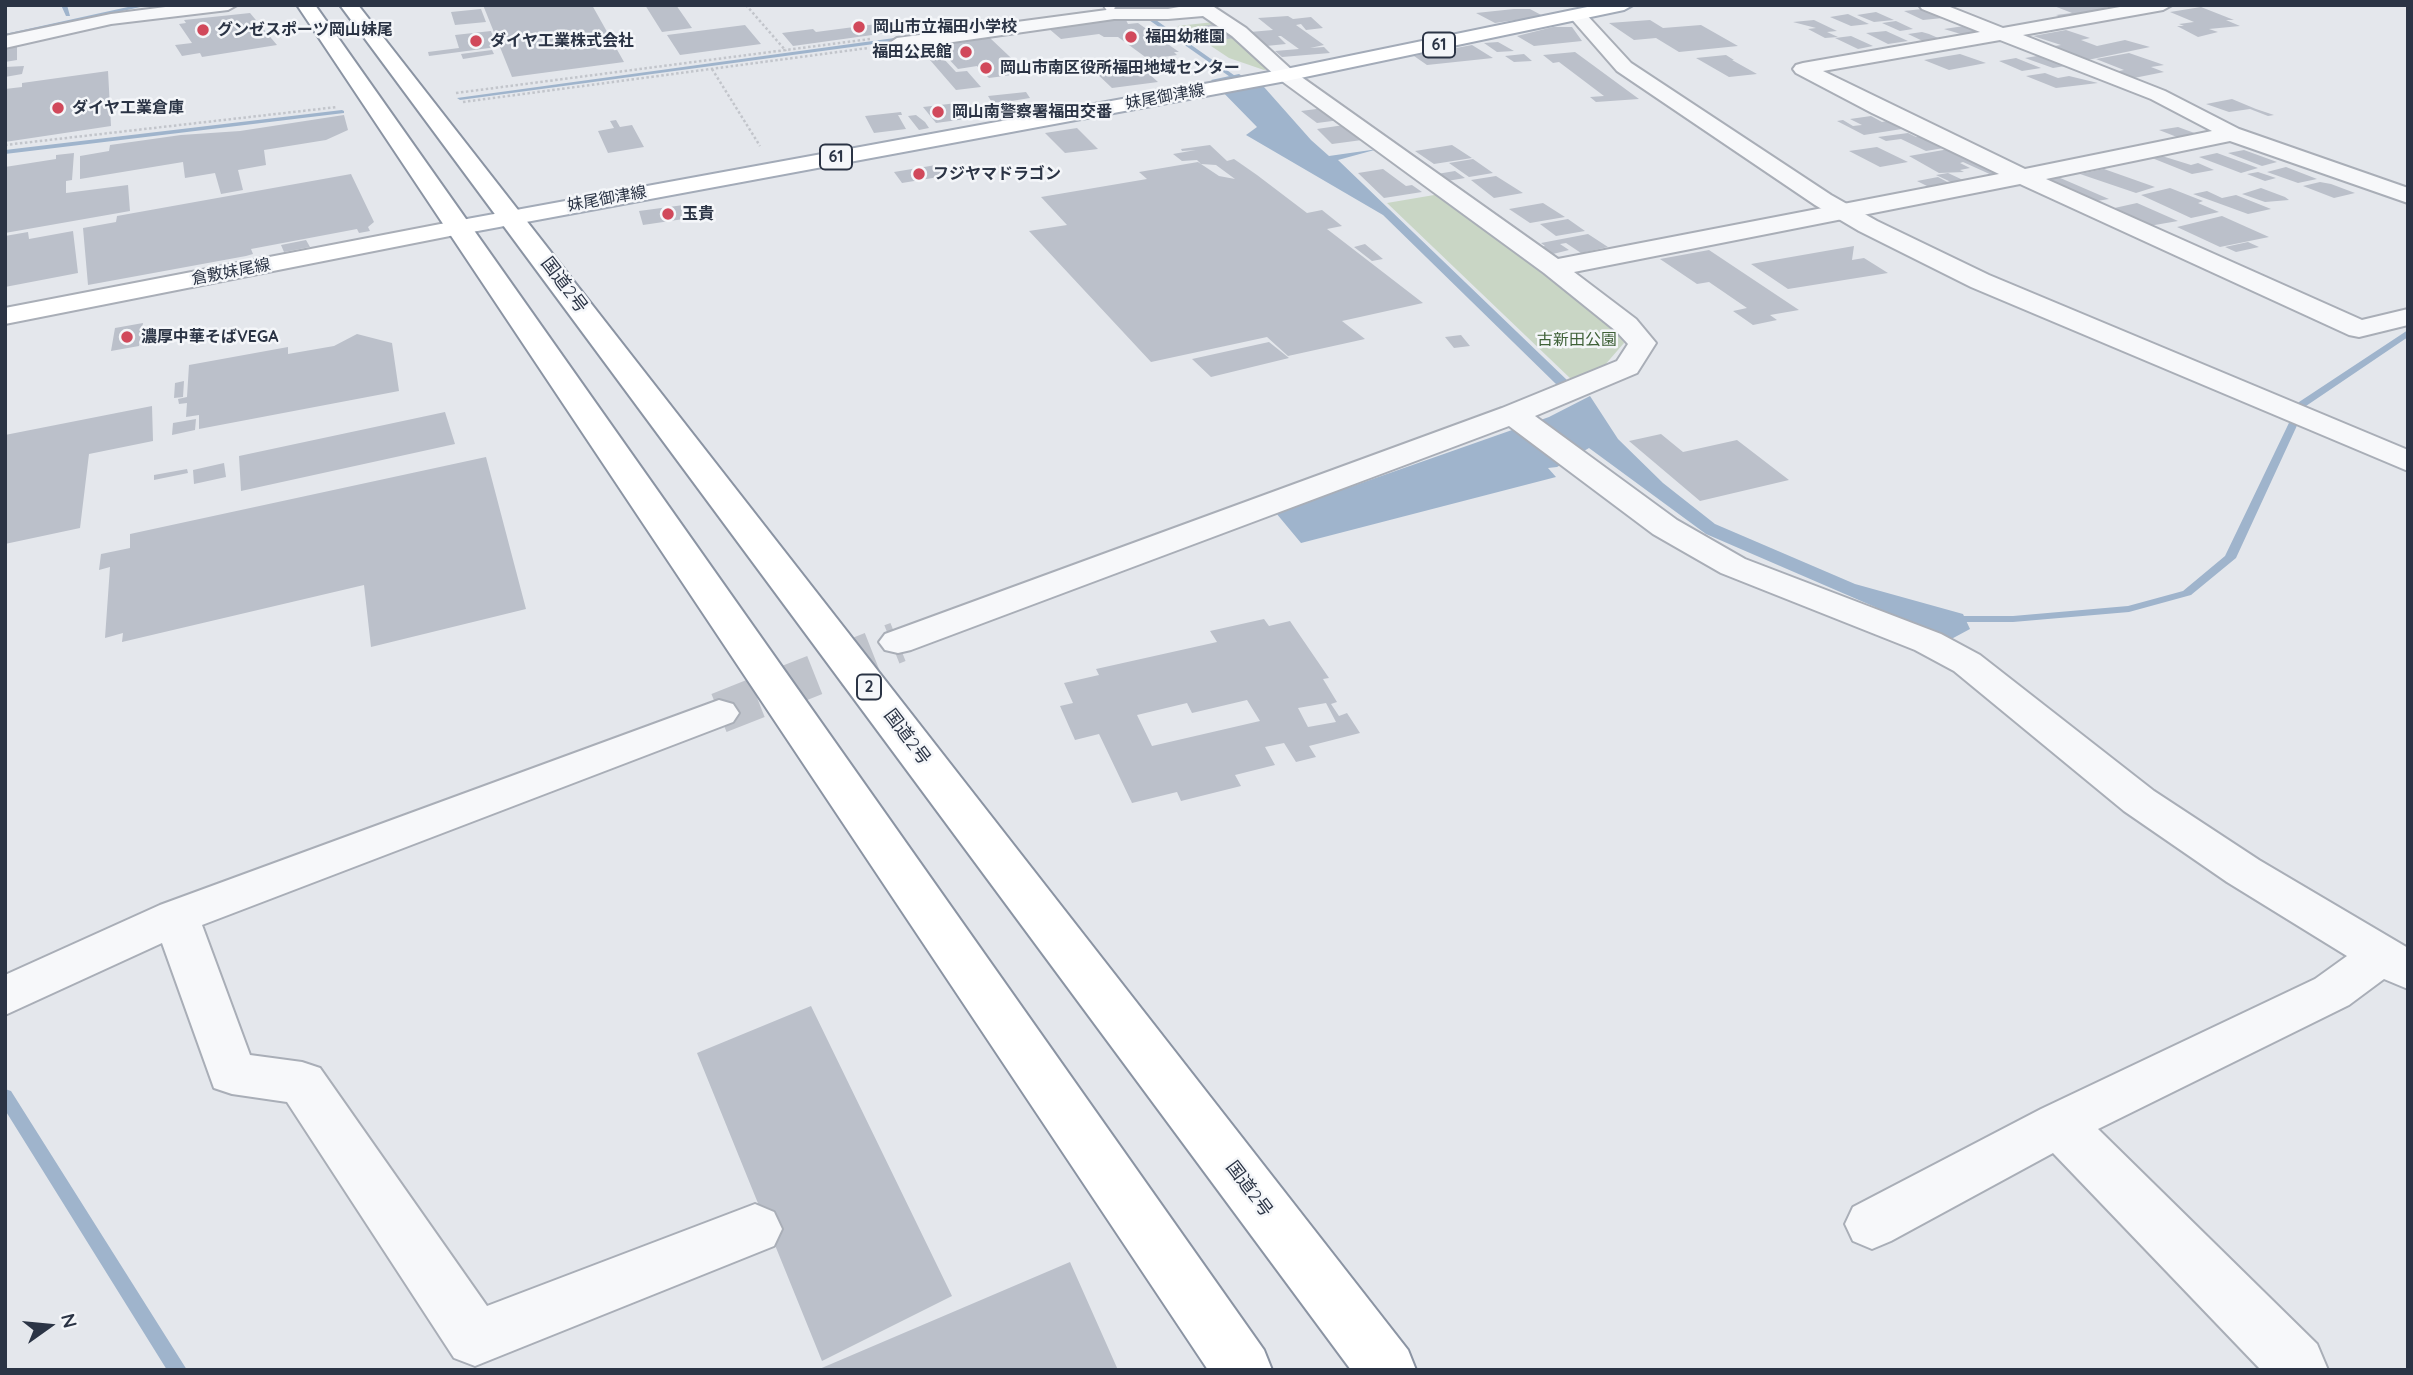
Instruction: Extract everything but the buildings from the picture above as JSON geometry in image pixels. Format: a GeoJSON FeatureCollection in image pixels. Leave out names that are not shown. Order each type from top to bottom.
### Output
{"type":"FeatureCollection","features":[{"type":"Feature","properties":{"kind":"main road"},"geometry":{"type":"LineString","coordinates":[[306,5],[456,228],[1243,1370]]}},
{"type":"Feature","properties":{"kind":"main road","name":"国道2号"},"geometry":{"type":"LineString","coordinates":[[349,5],[1387,1370]]}},
{"type":"Feature","properties":{"kind":"main road","name":"妹尾御津線"},"geometry":{"type":"LineString","coordinates":[[456,228],[1286,75],[1624,5]]}},
{"type":"Feature","properties":{"kind":"main road","name":"倉敷妹尾線"},"geometry":{"type":"LineString","coordinates":[[5,316],[456,228]]}},
{"type":"Feature","properties":{"kind":"street"},"geometry":{"type":"LineString","coordinates":[[5,33],[91,17],[228,5]]}},
{"type":"Feature","properties":{"kind":"street"},"geometry":{"type":"LineString","coordinates":[[1928,5],[2158,95],[2231,134],[2408,196]]}},
{"type":"Feature","properties":{"kind":"street"},"geometry":{"type":"LineString","coordinates":[[2163,5],[1804,69],[1879,109],[2023,177],[2359,330],[2408,317]]}},
{"type":"Feature","properties":{"kind":"street"},"geometry":{"type":"LineString","coordinates":[[890,41],[1112,10],[1168,14],[1202,7],[1239,33],[1286,75],[1553,268],[1626,325],[1642,343],[1626,367],[1555,398],[898,642]]}},
{"type":"Feature","properties":{"kind":"street"},"geometry":{"type":"LineString","coordinates":[[1578,16],[1624,67],[1844,213],[1980,281],[2408,462]]}},
{"type":"Feature","properties":{"kind":"street"},"geometry":{"type":"LineString","coordinates":[[5,42],[91,17]]}},
{"type":"Feature","properties":{"kind":"street"},"geometry":{"type":"LineString","coordinates":[[1553,268],[1844,213],[2231,134]]}},
{"type":"Feature","properties":{"kind":"street"},"geometry":{"type":"LineString","coordinates":[[1513,414],[1665,527],[1733,566],[1928,642],[1967,663],[2139,801],[2243,871],[2396,963]]}},
{"type":"Feature","properties":{"kind":"street"},"geometry":{"type":"LineString","coordinates":[[5,996],[176,917],[719,713]]}},
{"type":"Feature","properties":{"kind":"street"},"geometry":{"type":"LineString","coordinates":[[176,917],[232,1073],[302,1083],[475,1338],[755,1229]]}},
{"type":"Feature","properties":{"kind":"street"},"geometry":{"type":"LineString","coordinates":[[1872,1224],[2059,1124],[2396,963]]}},
{"type":"Feature","properties":{"kind":"street"},"geometry":{"type":"LineString","coordinates":[[2059,1124],[2299,1370]]}},
{"type":"Feature","properties":{"kind":"path"},"geometry":{"type":"LineString","coordinates":[[746,5],[786,51]]}},
{"type":"Feature","properties":{"kind":"path"},"geometry":{"type":"LineString","coordinates":[[456,93],[786,51],[890,41]]}},
{"type":"Feature","properties":{"kind":"path"},"geometry":{"type":"LineString","coordinates":[[463,102],[712,69],[890,41]]}},
{"type":"Feature","properties":{"kind":"path"},"geometry":{"type":"LineString","coordinates":[[712,69],[775,169]]}},
{"type":"Feature","properties":{"kind":"path"},"geometry":{"type":"LineString","coordinates":[[5,145],[337,107]]}},
{"type":"Feature","properties":{"kind":"green space"},"geometry":{"type":"Polygon","coordinates":[[[1214,22],[1234,35],[1270,68],[1264,70],[1229,58],[1177,26],[1214,22]]]}},
{"type":"Feature","properties":{"kind":"green space","name":"古新田公園"},"geometry":{"type":"Polygon","coordinates":[[[1440,194],[1620,333],[1624,343],[1604,366],[1572,380],[1387,203],[1440,194]]]}},
{"type":"Feature","properties":{"kind":"water"},"geometry":{"type":"Polygon","coordinates":[[[1239,74],[1264,87],[1311,140],[1329,156],[1378,149],[1338,160],[1568,381],[1557,385],[1383,215],[1246,135],[1257,127],[1211,80],[1239,74]]]}},
{"type":"Feature","properties":{"kind":"water"},"geometry":{"type":"Polygon","coordinates":[[[1590,396],[1618,439],[1663,483],[1715,524],[1855,584],[1963,614],[1970,629],[1942,644],[1875,607],[1706,534],[1589,448],[1557,467],[1548,468],[1556,477],[1301,543],[1276,513],[1549,417],[1590,396]]]}},
{"type":"Feature","properties":{"kind":"waterway"},"geometry":{"type":"LineString","coordinates":[[64,5],[68,15]]}},
{"type":"Feature","properties":{"kind":"waterway"},"geometry":{"type":"LineString","coordinates":[[5,36],[146,5]]}},
{"type":"Feature","properties":{"kind":"waterway"},"geometry":{"type":"LineString","coordinates":[[1111,11],[1135,8]]}},
{"type":"Feature","properties":{"kind":"waterway"},"geometry":{"type":"LineString","coordinates":[[1151,19],[1245,85]]}},
{"type":"Feature","properties":{"kind":"waterway"},"geometry":{"type":"LineString","coordinates":[[460,98],[909,38]]}},
{"type":"Feature","properties":{"kind":"waterway"},"geometry":{"type":"LineString","coordinates":[[5,152],[342,112]]}},
{"type":"Feature","properties":{"kind":"waterway"},"geometry":{"type":"LineString","coordinates":[[1952,619],[2013,619],[2129,609],[2187,593],[2230,558],[2302,404],[2408,333]]}},
{"type":"Feature","properties":{"kind":"waterway"},"geometry":{"type":"LineString","coordinates":[[5,1096],[178,1370]]}},
{"type":"Feature","properties":{"kind":"tunnel"},"geometry":{"type":"LineString","coordinates":[[719,713],[898,642]]}},
{"type":"Feature","properties":{"kind":"place","name":"岡山市立福田小学校"},"geometry":{"type":"Point","coordinates":[859,27]}},
{"type":"Feature","properties":{"kind":"place","name":"グンゼスポーツ岡山妹尾"},"geometry":{"type":"Point","coordinates":[203,30]}},
{"type":"Feature","properties":{"kind":"place","name":"福田幼稚園"},"geometry":{"type":"Point","coordinates":[1131,37]}},
{"type":"Feature","properties":{"kind":"place","name":"ダイヤ工業株式会社"},"geometry":{"type":"Point","coordinates":[476,41]}},
{"type":"Feature","properties":{"kind":"place","name":"福田公民館"},"geometry":{"type":"Point","coordinates":[966,52]}},
{"type":"Feature","properties":{"kind":"place","name":"岡山市南区役所福田地域センター"},"geometry":{"type":"Point","coordinates":[986,68]}},
{"type":"Feature","properties":{"kind":"place","name":"ダイヤ工業倉庫"},"geometry":{"type":"Point","coordinates":[58,108]}},
{"type":"Feature","properties":{"kind":"place","name":"岡山南警察署福田交番"},"geometry":{"type":"Point","coordinates":[938,112]}},
{"type":"Feature","properties":{"kind":"place","name":"フジヤマドラゴン"},"geometry":{"type":"Point","coordinates":[919,174]}},
{"type":"Feature","properties":{"kind":"place","name":"玉貴"},"geometry":{"type":"Point","coordinates":[668,214]}},
{"type":"Feature","properties":{"kind":"place","name":"濃厚中華そばVEGA"},"geometry":{"type":"Point","coordinates":[127,337]}}]}
